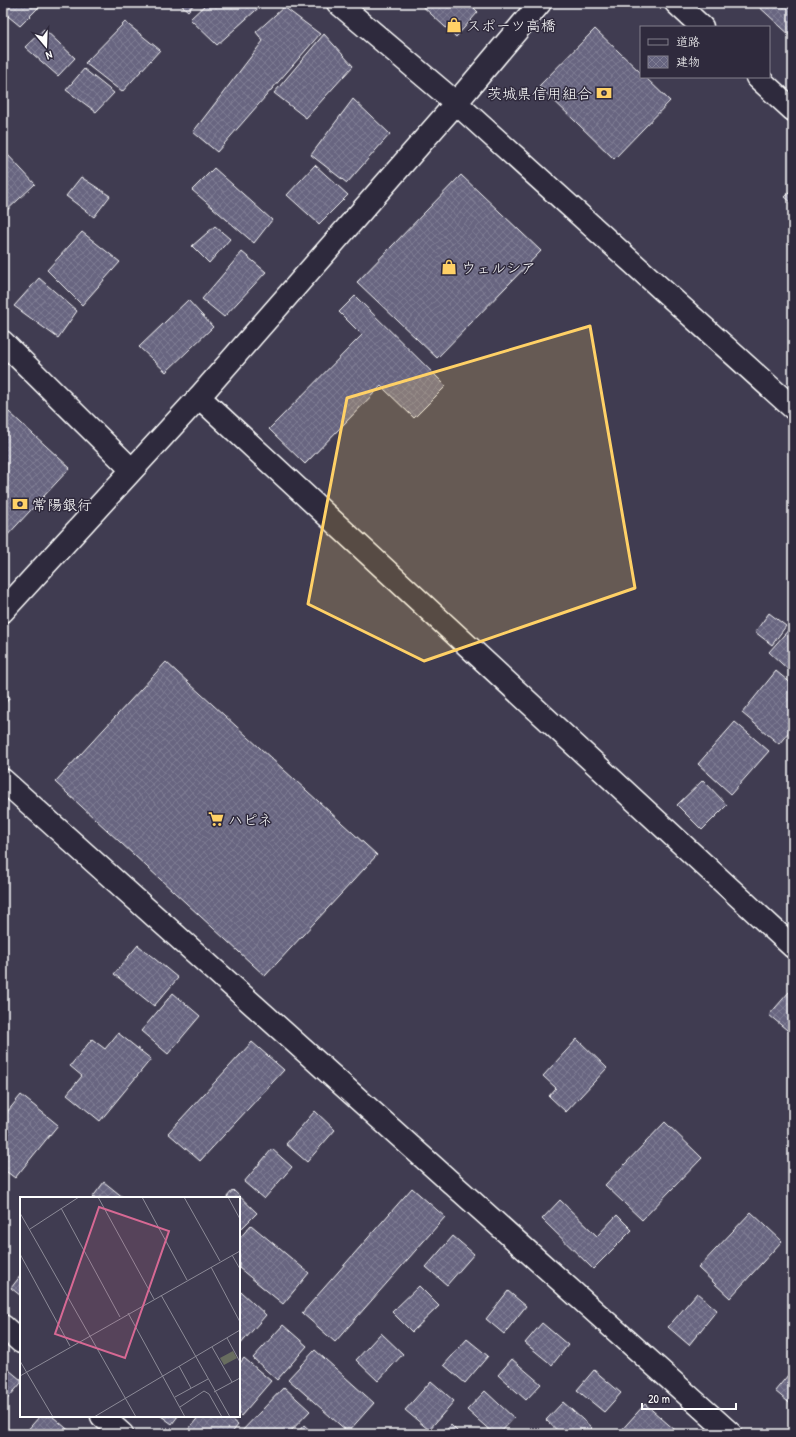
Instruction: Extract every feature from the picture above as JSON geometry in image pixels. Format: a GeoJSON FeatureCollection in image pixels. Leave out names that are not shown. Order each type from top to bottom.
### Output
{"type":"FeatureCollection","features":[{"type":"Feature","properties":{"kind":"street"},"geometry":{"type":"LineString","coordinates":[[338,3],[456,103],[793,408]]}},
{"type":"Feature","properties":{"kind":"street"},"geometry":{"type":"LineString","coordinates":[[3,611],[199,397],[456,103],[540,3]]}},
{"type":"Feature","properties":{"kind":"street"},"geometry":{"type":"LineString","coordinates":[[676,3],[701,26]]}},
{"type":"Feature","properties":{"kind":"street"},"geometry":{"type":"LineString","coordinates":[[758,78],[793,110]]}},
{"type":"Feature","properties":{"kind":"street"},"geometry":{"type":"LineString","coordinates":[[3,342],[132,470]]}},
{"type":"Feature","properties":{"kind":"street"},"geometry":{"type":"LineString","coordinates":[[199,397],[793,946]]}},
{"type":"Feature","properties":{"kind":"street"},"geometry":{"type":"LineString","coordinates":[[3,780],[731,1434]]}},
{"type":"Feature","properties":{"kind":"street"},"geometry":{"type":"LineString","coordinates":[[3,1326],[20,1341]]}},
{"type":"Feature","properties":{"kind":"street"},"geometry":{"type":"LineString","coordinates":[[103,1417],[122,1434]]}},
{"type":"Feature","properties":{"kind":"highlighted area"},"geometry":{"type":"Polygon","coordinates":[[[590,326],[635,588],[424,661],[308,604],[347,398],[590,326]]]}},
{"type":"Feature","properties":{"kind":"building"},"geometry":{"type":"Polygon","coordinates":[[[3,3],[43,3],[20,26],[3,12],[3,3]]]}},
{"type":"Feature","properties":{"kind":"building"},"geometry":{"type":"Polygon","coordinates":[[[179,3],[195,3],[188,11],[179,3]]]}},
{"type":"Feature","properties":{"kind":"building"},"geometry":{"type":"Polygon","coordinates":[[[207,3],[264,3],[217,45],[190,19],[207,3]]]}},
{"type":"Feature","properties":{"kind":"building","name":"スポーツ高橋"},"geometry":{"type":"Polygon","coordinates":[[[419,3],[477,3],[473,7],[478,12],[456,37],[419,3]]]}},
{"type":"Feature","properties":{"kind":"building"},"geometry":{"type":"Polygon","coordinates":[[[755,3],[793,3],[793,38],[755,3]]]}},
{"type":"Feature","properties":{"kind":"building"},"geometry":{"type":"Polygon","coordinates":[[[284,7],[320,34],[217,152],[193,132],[263,41],[256,32],[284,7]]]}},
{"type":"Feature","properties":{"kind":"building"},"geometry":{"type":"Polygon","coordinates":[[[125,22],[160,50],[122,92],[85,63],[125,22]]]}},
{"type":"Feature","properties":{"kind":"building"},"geometry":{"type":"Polygon","coordinates":[[[44,29],[75,58],[58,76],[25,47],[44,29]]]}},
{"type":"Feature","properties":{"kind":"building","name":"茨城県信用組合"},"geometry":{"type":"Polygon","coordinates":[[[595,29],[640,72],[640,78],[646,78],[670,101],[614,159],[539,86],[595,29]]]}},
{"type":"Feature","properties":{"kind":"building"},"geometry":{"type":"Polygon","coordinates":[[[324,34],[353,66],[306,118],[274,93],[324,34]]]}},
{"type":"Feature","properties":{"kind":"building"},"geometry":{"type":"Polygon","coordinates":[[[84,69],[114,93],[96,112],[66,90],[84,69]]]}},
{"type":"Feature","properties":{"kind":"building"},"geometry":{"type":"Polygon","coordinates":[[[353,99],[390,134],[347,183],[311,155],[353,99]]]}},
{"type":"Feature","properties":{"kind":"building"},"geometry":{"type":"Polygon","coordinates":[[[7,154],[35,184],[3,214],[3,159],[7,154]]]}},
{"type":"Feature","properties":{"kind":"building"},"geometry":{"type":"Polygon","coordinates":[[[315,165],[348,195],[319,224],[287,195],[315,165]]]}},
{"type":"Feature","properties":{"kind":"building"},"geometry":{"type":"Polygon","coordinates":[[[214,168],[272,220],[254,243],[192,190],[214,168]]]}},
{"type":"Feature","properties":{"kind":"building","name":"ウェルシア"},"geometry":{"type":"Polygon","coordinates":[[[461,175],[541,251],[437,358],[357,282],[461,175]]]}},
{"type":"Feature","properties":{"kind":"building"},"geometry":{"type":"Polygon","coordinates":[[[81,177],[110,196],[94,217],[66,196],[81,177]]]}},
{"type":"Feature","properties":{"kind":"building"},"geometry":{"type":"Polygon","coordinates":[[[793,189],[793,204],[785,197],[793,189]]]}},
{"type":"Feature","properties":{"kind":"building"},"geometry":{"type":"Polygon","coordinates":[[[215,226],[230,239],[209,263],[192,246],[215,226]]]}},
{"type":"Feature","properties":{"kind":"building"},"geometry":{"type":"Polygon","coordinates":[[[82,232],[120,262],[82,305],[47,270],[82,232]]]}},
{"type":"Feature","properties":{"kind":"building"},"geometry":{"type":"Polygon","coordinates":[[[242,252],[266,272],[224,317],[202,299],[242,252]]]}},
{"type":"Feature","properties":{"kind":"building"},"geometry":{"type":"Polygon","coordinates":[[[39,278],[77,311],[58,338],[14,306],[39,278]]]}},
{"type":"Feature","properties":{"kind":"building"},"geometry":{"type":"Polygon","coordinates":[[[355,296],[446,386],[414,418],[381,386],[305,464],[269,429],[362,335],[339,312],[355,296]]]}},
{"type":"Feature","properties":{"kind":"building"},"geometry":{"type":"Polygon","coordinates":[[[188,300],[213,327],[166,372],[139,347],[188,300]]]}},
{"type":"Feature","properties":{"kind":"building","name":"常陽銀行"},"geometry":{"type":"Polygon","coordinates":[[[9,412],[70,468],[3,540],[3,419],[9,412]]]}},
{"type":"Feature","properties":{"kind":"building"},"geometry":{"type":"Polygon","coordinates":[[[769,613],[786,626],[772,645],[755,632],[769,613]]]}},
{"type":"Feature","properties":{"kind":"building"},"geometry":{"type":"Polygon","coordinates":[[[791,627],[793,629],[793,674],[769,652],[791,627]]]}},
{"type":"Feature","properties":{"kind":"building","name":"ハピネ"},"geometry":{"type":"Polygon","coordinates":[[[166,662],[377,855],[265,976],[55,782],[166,662]]]}},
{"type":"Feature","properties":{"kind":"building"},"geometry":{"type":"Polygon","coordinates":[[[776,671],[793,685],[793,727],[779,744],[742,713],[776,671]]]}},
{"type":"Feature","properties":{"kind":"building"},"geometry":{"type":"Polygon","coordinates":[[[3,692],[10,697],[3,707],[3,692]]]}},
{"type":"Feature","properties":{"kind":"building"},"geometry":{"type":"Polygon","coordinates":[[[735,722],[769,751],[731,794],[698,764],[735,722]]]}},
{"type":"Feature","properties":{"kind":"building"},"geometry":{"type":"Polygon","coordinates":[[[703,780],[727,805],[702,830],[677,805],[703,780]]]}},
{"type":"Feature","properties":{"kind":"building"},"geometry":{"type":"Polygon","coordinates":[[[138,945],[178,978],[154,1006],[114,974],[138,945]]]}},
{"type":"Feature","properties":{"kind":"building"},"geometry":{"type":"Polygon","coordinates":[[[789,992],[793,996],[793,1035],[769,1015],[789,992]]]}},
{"type":"Feature","properties":{"kind":"building"},"geometry":{"type":"Polygon","coordinates":[[[173,993],[200,1016],[168,1054],[141,1031],[173,993]]]}},
{"type":"Feature","properties":{"kind":"building"},"geometry":{"type":"Polygon","coordinates":[[[118,1033],[151,1059],[100,1121],[67,1094],[82,1076],[70,1066],[92,1039],[105,1049],[118,1033]]]}},
{"type":"Feature","properties":{"kind":"building"},"geometry":{"type":"Polygon","coordinates":[[[577,1039],[607,1068],[566,1112],[549,1096],[556,1088],[543,1076],[577,1039]]]}},
{"type":"Feature","properties":{"kind":"building"},"geometry":{"type":"Polygon","coordinates":[[[252,1042],[284,1070],[200,1161],[168,1133],[252,1042]]]}},
{"type":"Feature","properties":{"kind":"building"},"geometry":{"type":"Polygon","coordinates":[[[21,1095],[58,1125],[15,1178],[3,1169],[3,1117],[21,1095]]]}},
{"type":"Feature","properties":{"kind":"building"},"geometry":{"type":"Polygon","coordinates":[[[315,1111],[335,1130],[307,1162],[286,1144],[315,1111]]]}},
{"type":"Feature","properties":{"kind":"building"},"geometry":{"type":"Polygon","coordinates":[[[665,1122],[702,1158],[642,1220],[605,1185],[665,1122]]]}},
{"type":"Feature","properties":{"kind":"building"},"geometry":{"type":"Polygon","coordinates":[[[272,1149],[292,1167],[264,1199],[244,1182],[272,1149]]]}},
{"type":"Feature","properties":{"kind":"building"},"geometry":{"type":"Polygon","coordinates":[[[104,1182],[123,1197],[93,1197],[104,1182]]]}},
{"type":"Feature","properties":{"kind":"building"},"geometry":{"type":"Polygon","coordinates":[[[412,1188],[445,1217],[335,1342],[302,1313],[412,1188]]]}},
{"type":"Feature","properties":{"kind":"building"},"geometry":{"type":"Polygon","coordinates":[[[233,1190],[257,1213],[240,1230],[240,1197],[227,1197],[233,1190]]]}},
{"type":"Feature","properties":{"kind":"building"},"geometry":{"type":"Polygon","coordinates":[[[560,1200],[597,1236],[617,1215],[632,1230],[593,1269],[542,1219],[560,1200]]]}},
{"type":"Feature","properties":{"kind":"building"},"geometry":{"type":"Polygon","coordinates":[[[751,1212],[782,1241],[730,1298],[698,1268],[751,1212]]]}},
{"type":"Feature","properties":{"kind":"building"},"geometry":{"type":"Polygon","coordinates":[[[251,1225],[309,1273],[283,1304],[240,1269],[240,1238],[251,1225]]]}},
{"type":"Feature","properties":{"kind":"building"},"geometry":{"type":"Polygon","coordinates":[[[453,1236],[474,1254],[447,1285],[426,1267],[453,1236]]]}},
{"type":"Feature","properties":{"kind":"building"},"geometry":{"type":"Polygon","coordinates":[[[20,1276],[20,1295],[11,1288],[20,1276]]]}},
{"type":"Feature","properties":{"kind":"building"},"geometry":{"type":"Polygon","coordinates":[[[419,1286],[439,1306],[412,1332],[392,1312],[419,1286]]]}},
{"type":"Feature","properties":{"kind":"building"},"geometry":{"type":"Polygon","coordinates":[[[508,1291],[526,1306],[504,1334],[486,1319],[508,1291]]]}},
{"type":"Feature","properties":{"kind":"building"},"geometry":{"type":"Polygon","coordinates":[[[241,1292],[266,1315],[240,1345],[241,1292]]]}},
{"type":"Feature","properties":{"kind":"building"},"geometry":{"type":"Polygon","coordinates":[[[697,1293],[717,1310],[689,1345],[668,1327],[697,1293]]]}},
{"type":"Feature","properties":{"kind":"building"},"geometry":{"type":"Polygon","coordinates":[[[542,1323],[568,1345],[552,1365],[525,1343],[542,1323]]]}},
{"type":"Feature","properties":{"kind":"building"},"geometry":{"type":"Polygon","coordinates":[[[283,1325],[307,1346],[277,1380],[253,1358],[283,1325]]]}},
{"type":"Feature","properties":{"kind":"building"},"geometry":{"type":"Polygon","coordinates":[[[381,1333],[403,1354],[378,1381],[356,1360],[381,1333]]]}},
{"type":"Feature","properties":{"kind":"building"},"geometry":{"type":"Polygon","coordinates":[[[467,1339],[488,1356],[465,1383],[444,1365],[467,1339]]]}},
{"type":"Feature","properties":{"kind":"building"},"geometry":{"type":"Polygon","coordinates":[[[315,1350],[374,1403],[348,1432],[288,1379],[315,1350]]]}},
{"type":"Feature","properties":{"kind":"building"},"geometry":{"type":"Polygon","coordinates":[[[244,1358],[271,1381],[241,1416],[240,1415],[240,1363],[244,1358]]]}},
{"type":"Feature","properties":{"kind":"building"},"geometry":{"type":"Polygon","coordinates":[[[512,1359],[541,1384],[526,1400],[498,1375],[512,1359]]]}},
{"type":"Feature","properties":{"kind":"building"},"geometry":{"type":"Polygon","coordinates":[[[3,1365],[20,1379],[20,1384],[3,1404],[3,1365]]]}},
{"type":"Feature","properties":{"kind":"building"},"geometry":{"type":"Polygon","coordinates":[[[793,1369],[793,1406],[775,1391],[793,1369]]]}},
{"type":"Feature","properties":{"kind":"building"},"geometry":{"type":"Polygon","coordinates":[[[594,1370],[621,1393],[604,1412],[577,1390],[594,1370]]]}},
{"type":"Feature","properties":{"kind":"building"},"geometry":{"type":"Polygon","coordinates":[[[431,1381],[454,1401],[429,1430],[405,1410],[431,1381]]]}},
{"type":"Feature","properties":{"kind":"building"},"geometry":{"type":"Polygon","coordinates":[[[284,1387],[310,1411],[288,1434],[239,1434],[284,1387]]]}},
{"type":"Feature","properties":{"kind":"building"},"geometry":{"type":"Polygon","coordinates":[[[485,1391],[514,1418],[499,1434],[494,1434],[467,1410],[485,1391]]]}},
{"type":"Feature","properties":{"kind":"building"},"geometry":{"type":"Polygon","coordinates":[[[563,1402],[592,1428],[586,1434],[561,1434],[546,1420],[563,1402]]]}},
{"type":"Feature","properties":{"kind":"building"},"geometry":{"type":"Polygon","coordinates":[[[645,1404],[676,1431],[674,1434],[618,1434],[645,1404]]]}},
{"type":"Feature","properties":{"kind":"building"},"geometry":{"type":"Polygon","coordinates":[[[39,1417],[53,1417],[73,1434],[24,1434],[39,1417]]]}},
{"type":"Feature","properties":{"kind":"building"},"geometry":{"type":"Polygon","coordinates":[[[162,1417],[177,1417],[172,1424],[162,1417]]]}},
{"type":"Feature","properties":{"kind":"building"},"geometry":{"type":"Polygon","coordinates":[[[198,1417],[228,1417],[238,1425],[231,1434],[185,1434],[198,1417]]]}},
{"type":"Feature","properties":{"kind":"building"},"geometry":{"type":"Polygon","coordinates":[[[304,1425],[314,1434],[296,1434],[304,1425]]]}},
{"type":"Feature","properties":{"kind":"building"},"geometry":{"type":"Polygon","coordinates":[[[451,1425],[460,1434],[443,1434],[451,1425]]]}},
{"type":"Feature","properties":{"kind":"place","name":"スポーツ高橋"},"geometry":{"type":"Point","coordinates":[454,25]}},
{"type":"Feature","properties":{"kind":"place","name":"茨城県信用組合"},"geometry":{"type":"Point","coordinates":[604,93]}},
{"type":"Feature","properties":{"kind":"place","name":"ウェルシア"},"geometry":{"type":"Point","coordinates":[449,267]}},
{"type":"Feature","properties":{"kind":"place","name":"常陽銀行"},"geometry":{"type":"Point","coordinates":[20,504]}},
{"type":"Feature","properties":{"kind":"place","name":"ハピネ"},"geometry":{"type":"Point","coordinates":[216,819]}}]}
